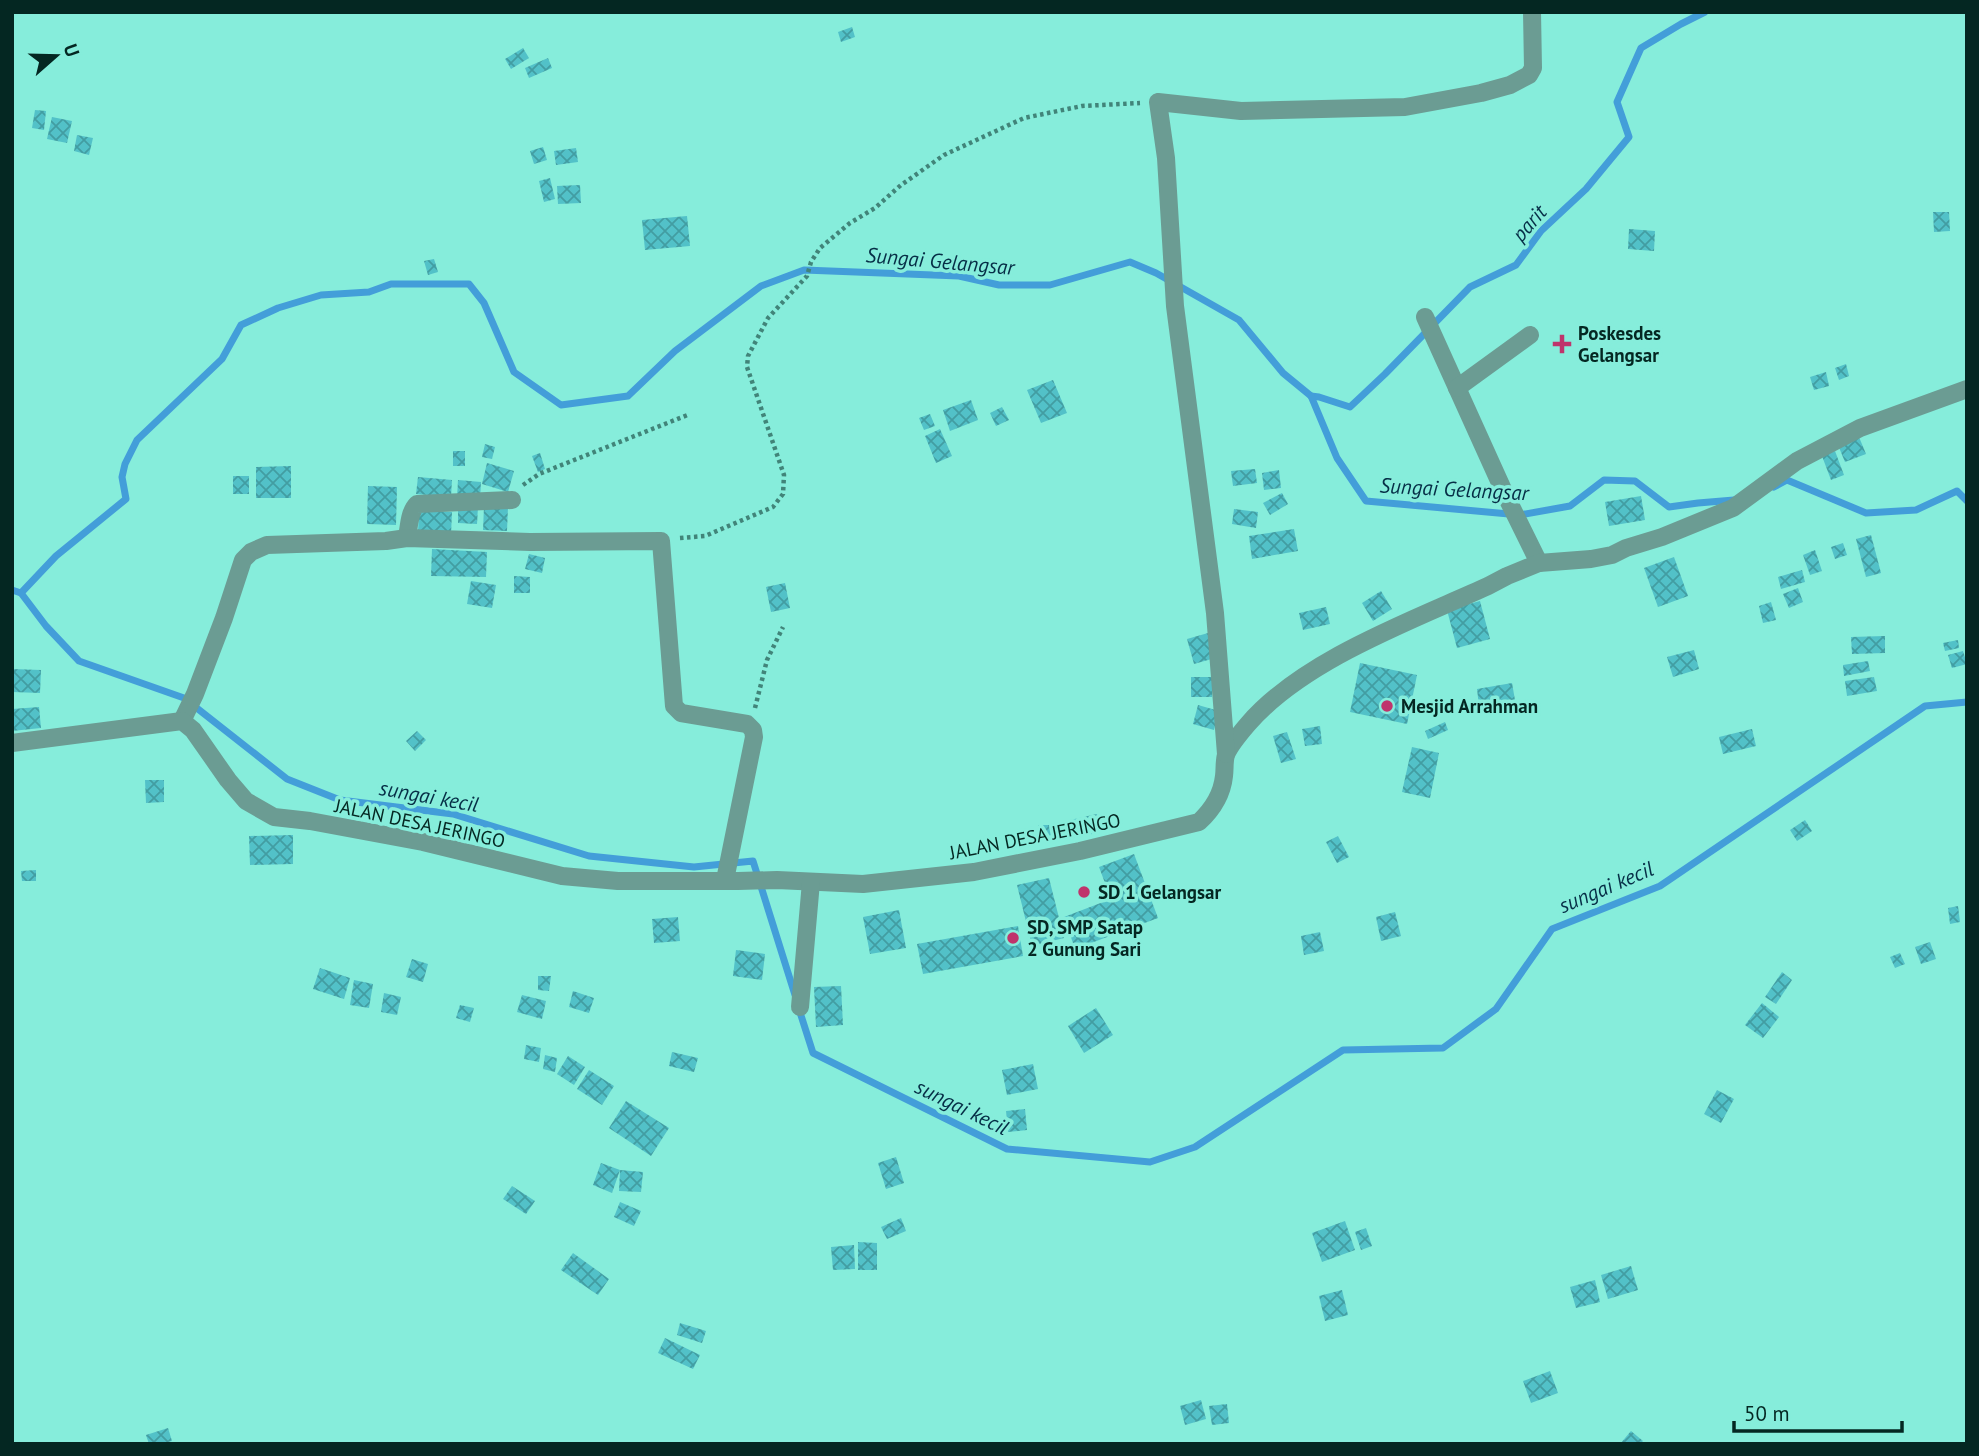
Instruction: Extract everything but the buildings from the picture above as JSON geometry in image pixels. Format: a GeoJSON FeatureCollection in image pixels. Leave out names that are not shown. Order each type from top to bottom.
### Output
{"type":"FeatureCollection","features":[{"type":"Feature","properties":{"kind":"street"},"geometry":{"type":"LineString","coordinates":[[1226,754],[1215,613],[1175,306],[1166,159],[1158,102],[1241,111],[1314,110],[1405,107],[1481,93],[1510,85],[1529,75],[1533,68],[1532,12]]}},
{"type":"Feature","properties":{"kind":"street"},"geometry":{"type":"LineString","coordinates":[[1425,317],[1539,563]]}},
{"type":"Feature","properties":{"kind":"street"},"geometry":{"type":"LineString","coordinates":[[1457,388],[1530,335]]}},
{"type":"Feature","properties":{"kind":"street","name":"JALAN DESA JERINGO"},"geometry":{"type":"LineString","coordinates":[[182,721],[193,730],[246,801],[274,817],[423,842],[562,876],[618,881],[730,877],[863,884],[974,872],[1080,851],[1199,822],[1219,797],[1226,754],[1248,724],[1265,706],[1310,672],[1348,650],[1539,563],[1612,555],[1733,508],[1797,461],[1860,428],[1967,389]]}},
{"type":"Feature","properties":{"kind":"street"},"geometry":{"type":"LineString","coordinates":[[407,538],[412,512],[417,503],[512,500]]}},
{"type":"Feature","properties":{"kind":"street"},"geometry":{"type":"LineString","coordinates":[[12,743],[182,721],[224,618],[243,560],[251,552],[267,545],[407,538],[530,542],[661,541],[674,706],[681,713],[747,724],[753,730],[754,737],[731,851],[730,877]]}},
{"type":"Feature","properties":{"kind":"street"},"geometry":{"type":"LineString","coordinates":[[800,1007],[811,882]]}},
{"type":"Feature","properties":{"kind":"path"},"geometry":{"type":"LineString","coordinates":[[661,541],[705,536],[773,507],[783,494],[783,475],[747,367],[748,356],[768,318],[807,276],[811,262],[820,248],[944,155],[1024,118],[1082,106],[1158,102]]}},
{"type":"Feature","properties":{"kind":"path"},"geometry":{"type":"LineString","coordinates":[[512,500],[522,486],[538,474],[690,414]]}},
{"type":"Feature","properties":{"kind":"path"},"geometry":{"type":"LineString","coordinates":[[747,724],[756,706],[767,660],[783,627]]}},
{"type":"Feature","properties":{"kind":"waterway","name":"parit"},"geometry":{"type":"LineString","coordinates":[[1311,396],[1350,407],[1470,287],[1516,265],[1541,231],[1586,189],[1629,137],[1617,102],[1641,48],[1705,12]]}},
{"type":"Feature","properties":{"kind":"waterway","name":"Sungai Gelangsar"},"geometry":{"type":"LineString","coordinates":[[12,590],[21,593],[56,556],[126,499],[122,477],[125,464],[137,440],[222,359],[241,325],[278,308],[321,295],[369,292],[391,284],[469,284],[484,303],[514,372],[561,405],[628,396],[675,351],[761,286],[804,270],[959,276],[999,285],[1050,285],[1130,262],[1156,273],[1239,320],[1283,373],[1311,396],[1337,458],[1366,501],[1520,515],[1570,506],[1604,480],[1635,481],[1669,507],[1734,500]]}},
{"type":"Feature","properties":{"kind":"waterway","name":"Sungai Gelangsar"},"geometry":{"type":"LineString","coordinates":[[1774,487],[1787,480],[1866,513],[1916,510],[1957,491],[1967,501]]}},
{"type":"Feature","properties":{"kind":"waterway","name":"sungai kecil"},"geometry":{"type":"LineString","coordinates":[[21,593],[46,626],[79,661],[184,698],[287,779],[340,800],[453,814],[589,856],[694,867],[753,861],[795,995]]}},
{"type":"Feature","properties":{"kind":"waterway","name":"sungai kecil"},"geometry":{"type":"LineString","coordinates":[[798,1006],[813,1053],[1007,1149],[1150,1162],[1195,1147],[1343,1050],[1443,1048],[1496,1009],[1552,929],[1660,886],[1925,706],[1967,702]]}},
{"type":"Feature","properties":{"kind":"place","name":"Poskesdes Gelangsar"},"geometry":{"type":"Point","coordinates":[1562,344]}},
{"type":"Feature","properties":{"kind":"place","name":"Mesjid Arrahman"},"geometry":{"type":"Point","coordinates":[1387,706]}},
{"type":"Feature","properties":{"kind":"place","name":"SD 1 Gelangsar"},"geometry":{"type":"Point","coordinates":[1084,892]}},
{"type":"Feature","properties":{"kind":"place","name":"SD, SMP Satap 2 Gunung Sari"},"geometry":{"type":"Point","coordinates":[1013,938]}}]}
